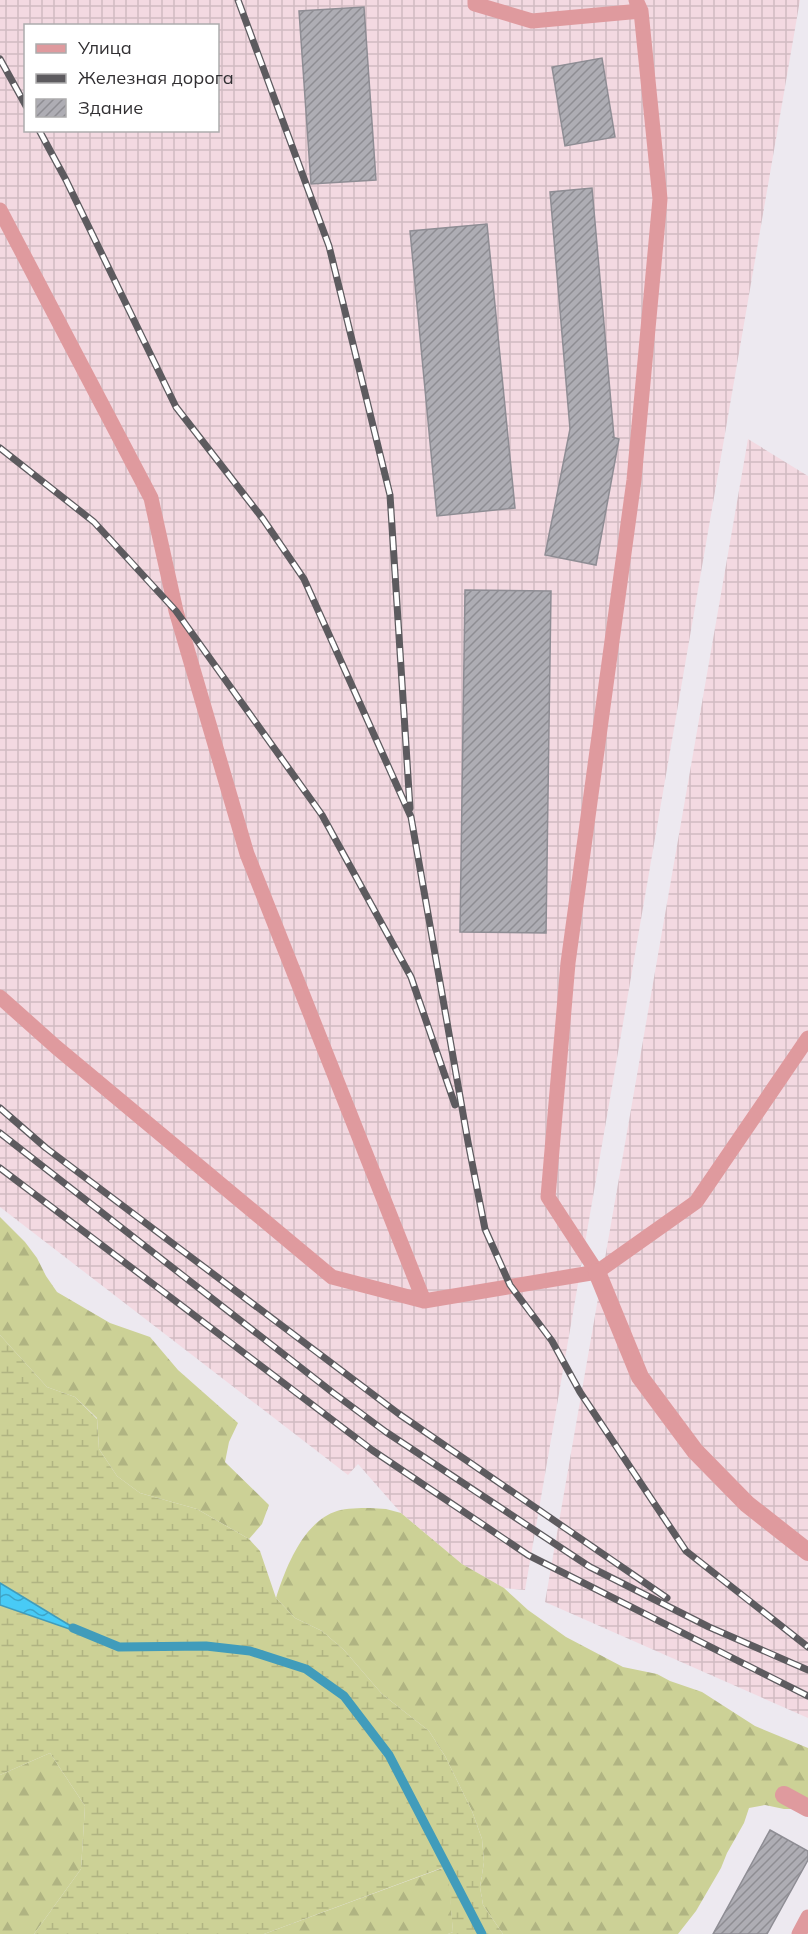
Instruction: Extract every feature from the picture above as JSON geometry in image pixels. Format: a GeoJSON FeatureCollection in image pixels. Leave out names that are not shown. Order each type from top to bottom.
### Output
{"type":"FeatureCollection","features":[{"type":"Feature","properties":{"kind":"street"},"geometry":{"type":"LineString","coordinates":[[597,1272],[640,1377],[695,1451],[747,1504],[808,1552]]}},
{"type":"Feature","properties":{"kind":"street"},"geometry":{"type":"LineString","coordinates":[[784,1795],[808,1808]]}},
{"type":"Feature","properties":{"kind":"lane"},"geometry":{"type":"LineString","coordinates":[[475,0],[475,4],[532,21],[639,6],[660,199],[634,480],[568,963],[548,1197],[597,1272]]}},
{"type":"Feature","properties":{"kind":"lane"},"geometry":{"type":"LineString","coordinates":[[0,210],[151,498],[176,611],[247,854],[424,1301]]}},
{"type":"Feature","properties":{"kind":"lane"},"geometry":{"type":"LineString","coordinates":[[0,997],[56,1047],[332,1277],[424,1301],[597,1272],[696,1202],[808,1038]]}},
{"type":"Feature","properties":{"kind":"lane"},"geometry":{"type":"LineString","coordinates":[[799,1934],[808,1917]]}},
{"type":"Feature","properties":{"kind":"shaded area"},"geometry":{"type":"Polygon","coordinates":[[[0,0],[800,0],[525,1590],[504,1588],[462,1564],[401,1513],[358,1464],[348,1475],[0,1207],[0,0]]]}},
{"type":"Feature","properties":{"kind":"shaded area"},"geometry":{"type":"Polygon","coordinates":[[[748,439],[808,476],[808,1718],[545,1602],[748,439]]]}},
{"type":"Feature","properties":{"kind":"green space"},"geometry":{"type":"Polygon","coordinates":[[[0,1217],[25,1242],[57,1292],[110,1323],[150,1337],[178,1370],[238,1423],[229,1442],[225,1462],[269,1505],[262,1524],[249,1539],[197,1509],[140,1493],[117,1476],[99,1449],[97,1418],[75,1397],[47,1387],[0,1335],[0,1217]]]}},
{"type":"Feature","properties":{"kind":"green space"},"geometry":{"type":"Polygon","coordinates":[[[0,1335],[47,1387],[75,1397],[97,1419],[99,1449],[117,1476],[140,1493],[197,1509],[249,1539],[260,1551],[276,1598],[295,1618],[322,1631],[344,1650],[382,1694],[429,1731],[445,1756],[472,1811],[482,1839],[484,1862],[480,1887],[483,1905],[503,1934],[448,1934],[453,1932],[447,1866],[264,1934],[34,1934],[81,1869],[85,1806],[50,1753],[0,1775],[0,1605],[81,1632],[0,1583],[0,1335]]]}},
{"type":"Feature","properties":{"kind":"green space"},"geometry":{"type":"Polygon","coordinates":[[[370,1508],[401,1513],[462,1564],[504,1588],[528,1610],[566,1637],[623,1667],[657,1674],[702,1692],[755,1726],[808,1748],[808,1809],[784,1809],[765,1805],[749,1808],[744,1823],[721,1868],[696,1911],[678,1934],[503,1934],[483,1905],[480,1887],[484,1862],[482,1839],[472,1811],[445,1756],[429,1731],[382,1694],[344,1650],[322,1631],[295,1618],[276,1598],[291,1560],[305,1535],[315,1525],[337,1511],[370,1508]]]}},
{"type":"Feature","properties":{"kind":"green space"},"geometry":{"type":"Polygon","coordinates":[[[50,1753],[85,1806],[81,1869],[34,1934],[0,1934],[0,1775],[50,1753]]]}},
{"type":"Feature","properties":{"kind":"green space"},"geometry":{"type":"Polygon","coordinates":[[[448,1866],[453,1932],[448,1934],[264,1934],[448,1866]]]}},
{"type":"Feature","properties":{"kind":"water"},"geometry":{"type":"Polygon","coordinates":[[[0,1583],[84,1634],[0,1605],[0,1583]]]}},
{"type":"Feature","properties":{"kind":"building"},"geometry":{"type":"Polygon","coordinates":[[[364,7],[376,180],[311,184],[299,11],[364,7]]]}},
{"type":"Feature","properties":{"kind":"building"},"geometry":{"type":"Polygon","coordinates":[[[602,58],[615,137],[565,146],[552,67],[602,58]]]}},
{"type":"Feature","properties":{"kind":"building"},"geometry":{"type":"Polygon","coordinates":[[[592,188],[614,437],[612,437],[619,439],[596,565],[545,555],[570,429],[550,192],[592,188]]]}},
{"type":"Feature","properties":{"kind":"building"},"geometry":{"type":"Polygon","coordinates":[[[487,224],[515,508],[437,516],[410,231],[487,224]]]}},
{"type":"Feature","properties":{"kind":"building"},"geometry":{"type":"Polygon","coordinates":[[[465,590],[551,591],[546,933],[460,932],[465,590]]]}},
{"type":"Feature","properties":{"kind":"building"},"geometry":{"type":"Polygon","coordinates":[[[770,1830],[808,1851],[808,1860],[767,1934],[713,1934],[770,1830]]]}},
{"type":"Feature","properties":{"kind":"waterway"},"geometry":{"type":"LineString","coordinates":[[73,1628],[119,1647],[206,1646],[250,1651],[306,1669],[344,1696],[389,1755],[482,1934]]}},
{"type":"Feature","properties":{"kind":"railway"},"geometry":{"type":"LineString","coordinates":[[238,0],[329,246],[390,495],[410,808]]}},
{"type":"Feature","properties":{"kind":"railway"},"geometry":{"type":"LineString","coordinates":[[0,59],[24,102]]}},
{"type":"Feature","properties":{"kind":"railway"},"geometry":{"type":"LineString","coordinates":[[40,132],[66,180],[176,407],[263,519],[304,579],[411,817],[485,1229],[510,1285],[552,1341],[580,1392],[686,1551],[808,1647]]}},
{"type":"Feature","properties":{"kind":"railway"},"geometry":{"type":"LineString","coordinates":[[0,448],[94,522],[176,611],[322,815],[411,977],[455,1105]]}},
{"type":"Feature","properties":{"kind":"railway"},"geometry":{"type":"LineString","coordinates":[[0,1108],[46,1148],[399,1414],[667,1598]]}},
{"type":"Feature","properties":{"kind":"railway"},"geometry":{"type":"LineString","coordinates":[[0,1133],[386,1432],[590,1567],[709,1627],[808,1670]]}},
{"type":"Feature","properties":{"kind":"railway"},"geometry":{"type":"LineString","coordinates":[[0,1168],[372,1450],[528,1555],[808,1696]]}}]}
